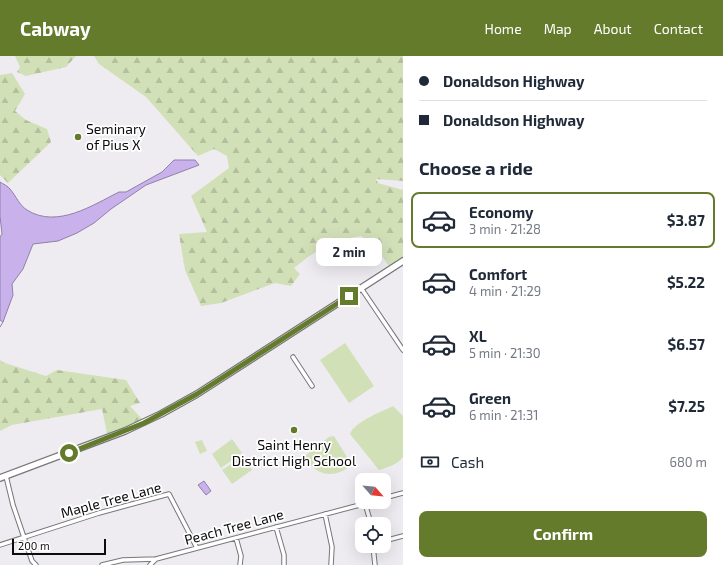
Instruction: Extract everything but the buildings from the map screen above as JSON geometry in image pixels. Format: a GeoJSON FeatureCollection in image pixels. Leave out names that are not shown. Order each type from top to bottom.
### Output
{"type":"FeatureCollection","features":[{"type":"Feature","properties":{"kind":"main road"},"geometry":{"type":"LineString","coordinates":[[3,477],[125,431],[161,414],[197,394],[403,261]]}},
{"type":"Feature","properties":{"kind":"street"},"geometry":{"type":"LineString","coordinates":[[361,288],[403,350]]}},
{"type":"Feature","properties":{"kind":"street"},"geometry":{"type":"LineString","coordinates":[[293,357],[312,386]]}},
{"type":"Feature","properties":{"kind":"street"},"geometry":{"type":"LineString","coordinates":[[3,477],[32,561],[36,565]]}},
{"type":"Feature","properties":{"kind":"street"},"geometry":{"type":"LineString","coordinates":[[391,496],[403,493]]}},
{"type":"Feature","properties":{"kind":"street","name":"Maple Tree Lane"},"geometry":{"type":"LineString","coordinates":[[24,537],[99,513],[169,494],[197,548]]}},
{"type":"Feature","properties":{"kind":"street","name":"Peach Tree Lane"},"geometry":{"type":"LineString","coordinates":[[102,565],[123,560],[156,558],[355,506]]}},
{"type":"Feature","properties":{"kind":"street"},"geometry":{"type":"LineString","coordinates":[[325,514],[332,547],[331,565]]}},
{"type":"Feature","properties":{"kind":"street"},"geometry":{"type":"LineString","coordinates":[[276,527],[284,555],[284,565]]}},
{"type":"Feature","properties":{"kind":"street"},"geometry":{"type":"LineString","coordinates":[[391,540],[403,536]]}},
{"type":"Feature","properties":{"kind":"street"},"geometry":{"type":"LineString","coordinates":[[0,546],[24,537]]}},
{"type":"Feature","properties":{"kind":"street"},"geometry":{"type":"LineString","coordinates":[[236,538],[241,556],[240,565]]}},
{"type":"Feature","properties":{"kind":"street"},"geometry":{"type":"LineString","coordinates":[[374,553],[375,565]]}},
{"type":"Feature","properties":{"kind":"street"},"geometry":{"type":"LineString","coordinates":[[150,565],[156,558]]}},
{"type":"Feature","properties":{"kind":"green space"},"geometry":{"type":"Polygon","coordinates":[[[15,56],[76,56],[66,67],[26,76],[17,72],[20,67],[15,56]]]}},
{"type":"Feature","properties":{"kind":"green space"},"geometry":{"type":"Polygon","coordinates":[[[94,56],[403,56],[403,181],[376,179],[378,183],[403,190],[403,262],[391,269],[374,245],[361,236],[333,241],[294,268],[300,274],[291,286],[275,283],[221,303],[201,306],[185,270],[179,234],[207,232],[191,196],[229,168],[227,156],[214,149],[198,156],[146,97],[99,64],[94,56]]]}},
{"type":"Feature","properties":{"kind":"green space"},"geometry":{"type":"Polygon","coordinates":[[[12,73],[25,94],[15,111],[26,120],[47,129],[51,142],[8,183],[0,175],[0,75],[12,73]]]}},
{"type":"Feature","properties":{"kind":"green space"},"geometry":{"type":"Polygon","coordinates":[[[345,343],[374,386],[349,403],[320,360],[345,343]]]}},
{"type":"Feature","properties":{"kind":"green space"},"geometry":{"type":"Polygon","coordinates":[[[0,359],[2,362],[46,376],[57,370],[126,380],[140,403],[130,406],[144,421],[108,438],[102,409],[12,425],[0,431],[0,359]]]}},
{"type":"Feature","properties":{"kind":"green space"},"geometry":{"type":"Polygon","coordinates":[[[393,406],[403,416],[403,457],[395,464],[379,470],[350,434],[362,421],[393,406]]]}},
{"type":"Feature","properties":{"kind":"green space"},"geometry":{"type":"Polygon","coordinates":[[[334,436],[352,465],[338,472],[326,474],[314,468],[305,456],[329,437],[334,436]]]}},
{"type":"Feature","properties":{"kind":"green space"},"geometry":{"type":"Polygon","coordinates":[[[232,439],[242,453],[221,468],[212,454],[232,439]]]}},
{"type":"Feature","properties":{"kind":"green space"},"geometry":{"type":"Polygon","coordinates":[[[202,440],[207,451],[200,454],[195,442],[202,440]]]}},
{"type":"Feature","properties":{"kind":"green space"},"geometry":{"type":"Polygon","coordinates":[[[243,456],[252,470],[232,484],[222,470],[243,456]]]}},
{"type":"Feature","properties":{"kind":"shaded area"},"geometry":{"type":"Polygon","coordinates":[[[174,160],[195,160],[199,165],[146,185],[111,209],[94,223],[77,233],[58,241],[33,244],[23,269],[12,284],[13,295],[3,322],[0,320],[0,237],[2,234],[0,216],[0,182],[9,188],[27,210],[38,215],[50,217],[62,216],[74,213],[98,203],[119,192],[126,192],[162,172],[174,160]]]}},
{"type":"Feature","properties":{"kind":"shaded area"},"geometry":{"type":"Polygon","coordinates":[[[204,481],[211,491],[206,495],[198,485],[204,481]]]}},
{"type":"Feature","properties":{"kind":"waterway"},"geometry":{"type":"LineString","coordinates":[[0,327],[3,322]]}},
{"type":"Feature","properties":{"kind":"place","name":"Seminary of Pius X"},"geometry":{"type":"Point","coordinates":[78,137]}},
{"type":"Feature","properties":{"kind":"place","name":"Saint Henry District High School"},"geometry":{"type":"Point","coordinates":[294,430]}},
{"type":"Feature","properties":{"kind":"route"},"geometry":{"type":"LineString","coordinates":[[69,453],[144,423],[174,407],[197,394],[349,296]]}}]}
